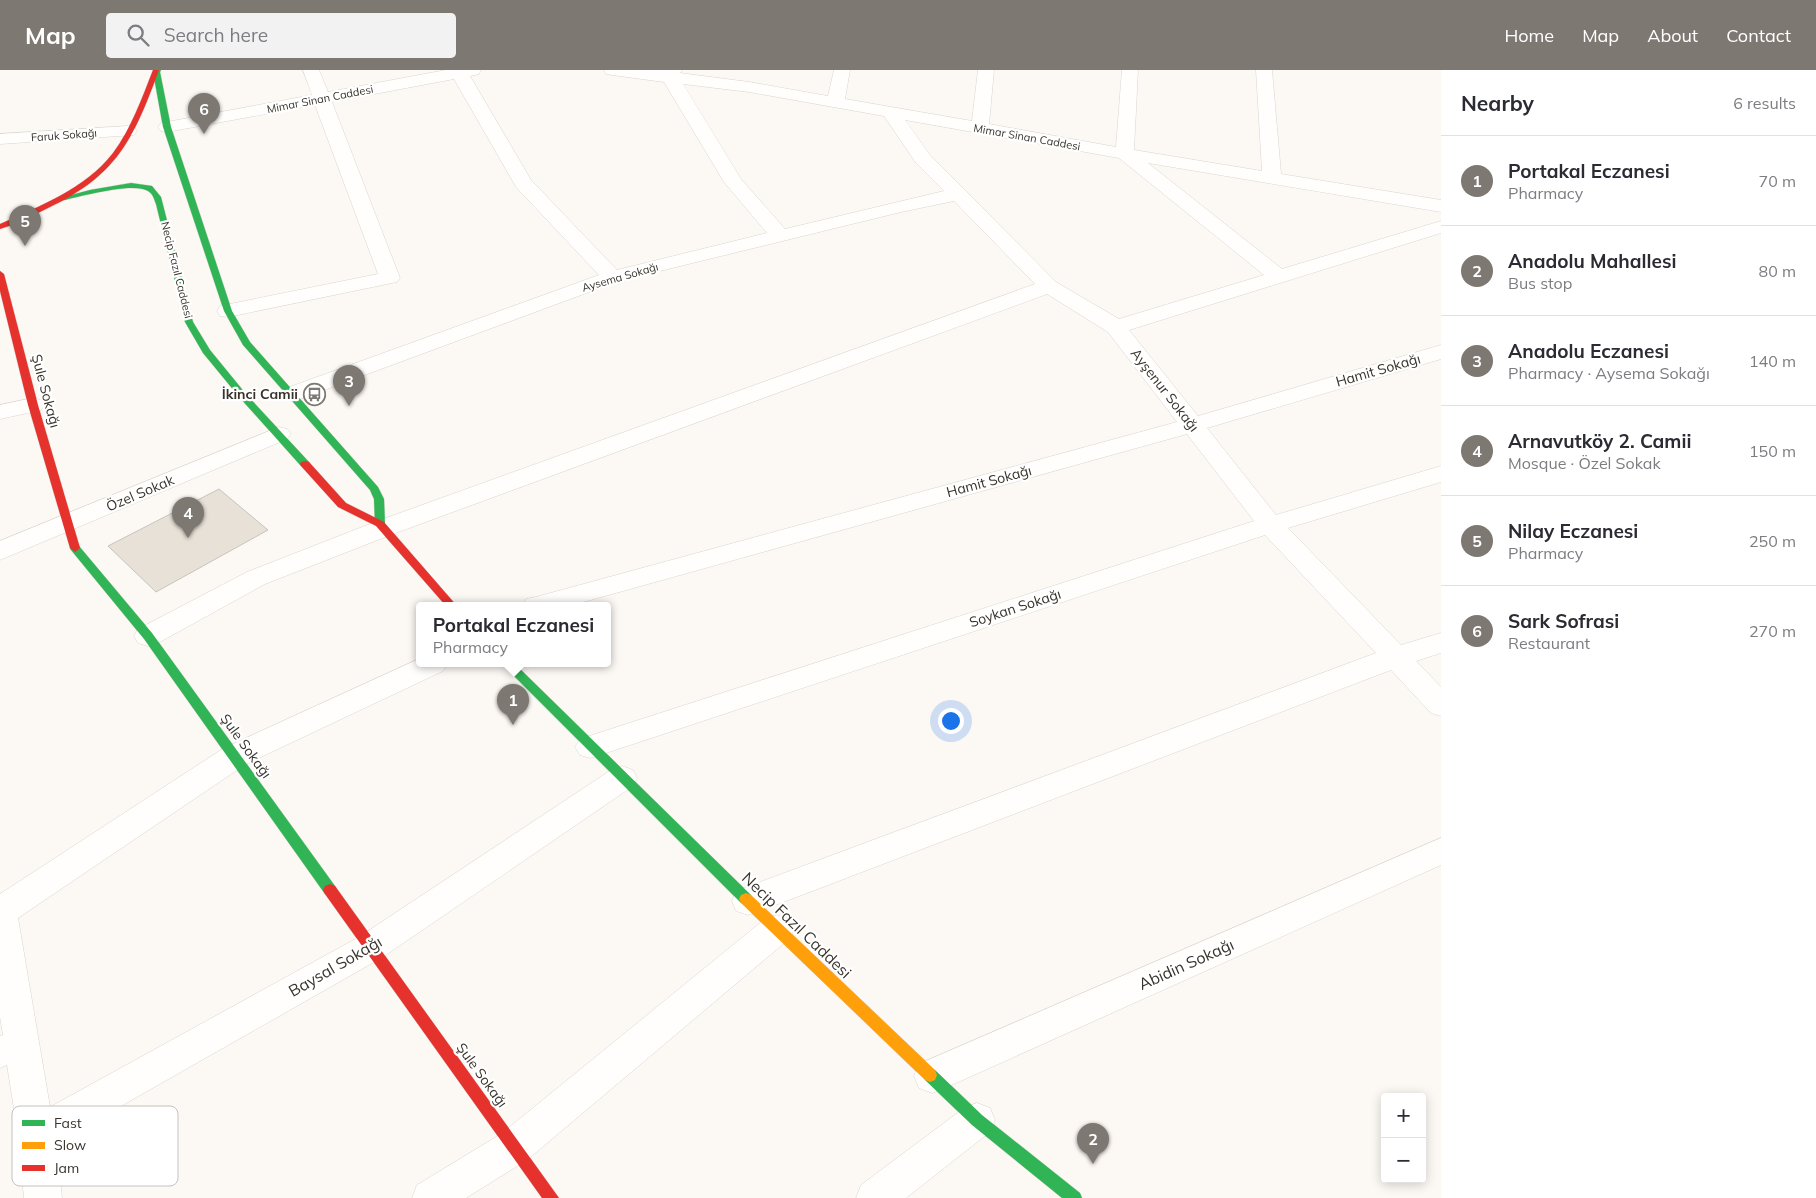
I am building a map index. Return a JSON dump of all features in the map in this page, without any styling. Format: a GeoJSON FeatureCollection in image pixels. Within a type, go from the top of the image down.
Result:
{"type":"FeatureCollection","features":[{"type":"Feature","properties":{"kind":"main road"},"geometry":{"type":"LineString","coordinates":[[156,71],[167,127],[228,311],[246,343],[374,489],[379,499],[382,526]]}},
{"type":"Feature","properties":{"kind":"main road"},"geometry":{"type":"LineString","coordinates":[[0,227],[56,200],[92,179],[110,162],[128,131],[156,71]]}},
{"type":"Feature","properties":{"kind":"main road","name":"Necip Fazıl Caddesi"},"geometry":{"type":"LineString","coordinates":[[56,200],[130,185],[142,184],[151,187],[156,193],[160,204],[189,322],[206,351],[243,396],[342,505],[382,526],[448,602]]}},
{"type":"Feature","properties":{"kind":"main road","name":"Şule Sokağı"},"geometry":{"type":"LineString","coordinates":[[0,274],[33,405],[76,551],[148,636],[551,1198]]}},
{"type":"Feature","properties":{"kind":"main road","name":"Necip Fazıl Caddesi"},"geometry":{"type":"LineString","coordinates":[[511,667],[748,901],[977,1120],[1074,1198]]}},
{"type":"Feature","properties":{"kind":"street"},"geometry":{"type":"LineString","coordinates":[[228,311],[390,278],[311,70]]}},
{"type":"Feature","properties":{"kind":"street","name":"Mimar Sinan Caddesi"},"geometry":{"type":"LineString","coordinates":[[612,70],[672,74],[748,86],[1125,154],[1441,206]]}},
{"type":"Feature","properties":{"kind":"street"},"geometry":{"type":"LineString","coordinates":[[836,102],[842,70]]}},
{"type":"Feature","properties":{"kind":"street"},"geometry":{"type":"LineString","coordinates":[[980,128],[986,70]]}},
{"type":"Feature","properties":{"kind":"street"},"geometry":{"type":"LineString","coordinates":[[1130,70],[1125,154],[1279,277]]}},
{"type":"Feature","properties":{"kind":"street"},"geometry":{"type":"LineString","coordinates":[[1264,70],[1272,178]]}},
{"type":"Feature","properties":{"kind":"street"},"geometry":{"type":"LineString","coordinates":[[463,71],[523,183],[612,277]]}},
{"type":"Feature","properties":{"kind":"street","name":"Mimar Sinan Caddesi"},"geometry":{"type":"LineString","coordinates":[[167,127],[463,71]]}},
{"type":"Feature","properties":{"kind":"street"},"geometry":{"type":"LineString","coordinates":[[672,74],[733,182],[780,235]]}},
{"type":"Feature","properties":{"kind":"street"},"geometry":{"type":"LineString","coordinates":[[890,112],[923,159],[1049,286],[1116,327],[1441,228]]}},
{"type":"Feature","properties":{"kind":"street","name":"Faruk Sokağı"},"geometry":{"type":"LineString","coordinates":[[0,139],[128,131]]}},
{"type":"Feature","properties":{"kind":"street","name":"Aysema Sokağı"},"geometry":{"type":"LineString","coordinates":[[292,394],[612,277],[780,235],[958,194]]}},
{"type":"Feature","properties":{"kind":"street"},"geometry":{"type":"LineString","coordinates":[[148,636],[256,578],[382,526],[1049,286]]}},
{"type":"Feature","properties":{"kind":"street","name":"Ayşenur Sokağı"},"geometry":{"type":"LineString","coordinates":[[1116,327],[1270,525],[1441,705]]}},
{"type":"Feature","properties":{"kind":"street","name":"Hamit Sokağı"},"geometry":{"type":"LineString","coordinates":[[550,602],[1192,424],[1441,352]]}},
{"type":"Feature","properties":{"kind":"street"},"geometry":{"type":"LineString","coordinates":[[0,412],[33,405]]}},
{"type":"Feature","properties":{"kind":"street","name":"Özel Sokak"},"geometry":{"type":"LineString","coordinates":[[0,551],[279,434]]}},
{"type":"Feature","properties":{"kind":"street","name":"Soykan Sokağı"},"geometry":{"type":"LineString","coordinates":[[590,747],[1270,525],[1441,474]]}},
{"type":"Feature","properties":{"kind":"street"},"geometry":{"type":"LineString","coordinates":[[748,901],[1395,657],[1441,642]]}},
{"type":"Feature","properties":{"kind":"street"},"geometry":{"type":"LineString","coordinates":[[28,1106],[11,1048],[1,910],[235,756],[427,667]]}},
{"type":"Feature","properties":{"kind":"street","name":"Baysal Sokağı"},"geometry":{"type":"LineString","coordinates":[[86,1106],[371,947],[622,778]]}},
{"type":"Feature","properties":{"kind":"street","name":"Abidin Sokağı"},"geometry":{"type":"LineString","coordinates":[[932,1076],[1441,851]]}},
{"type":"Feature","properties":{"kind":"street"},"geometry":{"type":"LineString","coordinates":[[431,1198],[514,1147],[777,929]]}},
{"type":"Feature","properties":{"kind":"street"},"geometry":{"type":"LineString","coordinates":[[875,1198],[977,1120]]}},
{"type":"Feature","properties":{"kind":"building"},"geometry":{"type":"Polygon","coordinates":[[[219,489],[268,530],[156,592],[108,546],[219,489]]]}},
{"type":"Feature","properties":{"kind":"traffic: fast"},"geometry":{"type":"LineString","coordinates":[[158,70],[156,72],[167,127],[228,311],[246,343],[374,489],[379,499],[380,524]]}},
{"type":"Feature","properties":{"kind":"traffic: fast"},"geometry":{"type":"LineString","coordinates":[[56,200],[118,187],[142,186],[153,191],[160,204],[189,322],[206,351],[243,396],[305,464]]}},
{"type":"Feature","properties":{"kind":"traffic: fast"},"geometry":{"type":"LineString","coordinates":[[75,548],[148,636],[330,890]]}},
{"type":"Feature","properties":{"kind":"traffic: fast"},"geometry":{"type":"LineString","coordinates":[[511,667],[746,899]]}},
{"type":"Feature","properties":{"kind":"traffic: fast"},"geometry":{"type":"LineString","coordinates":[[930,1075],[977,1120],[1074,1198]]}},
{"type":"Feature","properties":{"kind":"traffic: slow"},"geometry":{"type":"LineString","coordinates":[[746,899],[930,1075]]}},
{"type":"Feature","properties":{"kind":"traffic: jam"},"geometry":{"type":"LineString","coordinates":[[0,227],[44,207],[86,184],[109,163],[130,131],[156,70]]}},
{"type":"Feature","properties":{"kind":"traffic: jam"},"geometry":{"type":"LineString","coordinates":[[0,274],[33,405],[75,548]]}},
{"type":"Feature","properties":{"kind":"traffic: jam"},"geometry":{"type":"LineString","coordinates":[[305,464],[342,505],[380,524],[448,602]]}},
{"type":"Feature","properties":{"kind":"traffic: jam"},"geometry":{"type":"LineString","coordinates":[[330,890],[551,1198]]}},
{"type":"Feature","properties":{"kind":"place","name":"Sark Sofrasi"},"geometry":{"type":"Point","coordinates":[204,134]}},
{"type":"Feature","properties":{"kind":"place","name":"Nilay Eczanesi"},"geometry":{"type":"Point","coordinates":[25,246]}},
{"type":"Feature","properties":{"kind":"place","name":"İkinci Camii"},"geometry":{"type":"Point","coordinates":[314,394]}},
{"type":"Feature","properties":{"kind":"place","name":"Anadolu Eczanesi"},"geometry":{"type":"Point","coordinates":[349,406]}},
{"type":"Feature","properties":{"kind":"place","name":"Arnavutköy 2. Camii"},"geometry":{"type":"Point","coordinates":[188,538]}},
{"type":"Feature","properties":{"kind":"place","name":"Portakal Eczanesi"},"geometry":{"type":"Point","coordinates":[513,725]}},
{"type":"Feature","properties":{"kind":"place","name":"Anadolu Mahallesi"},"geometry":{"type":"Point","coordinates":[1093,1164]}}]}
